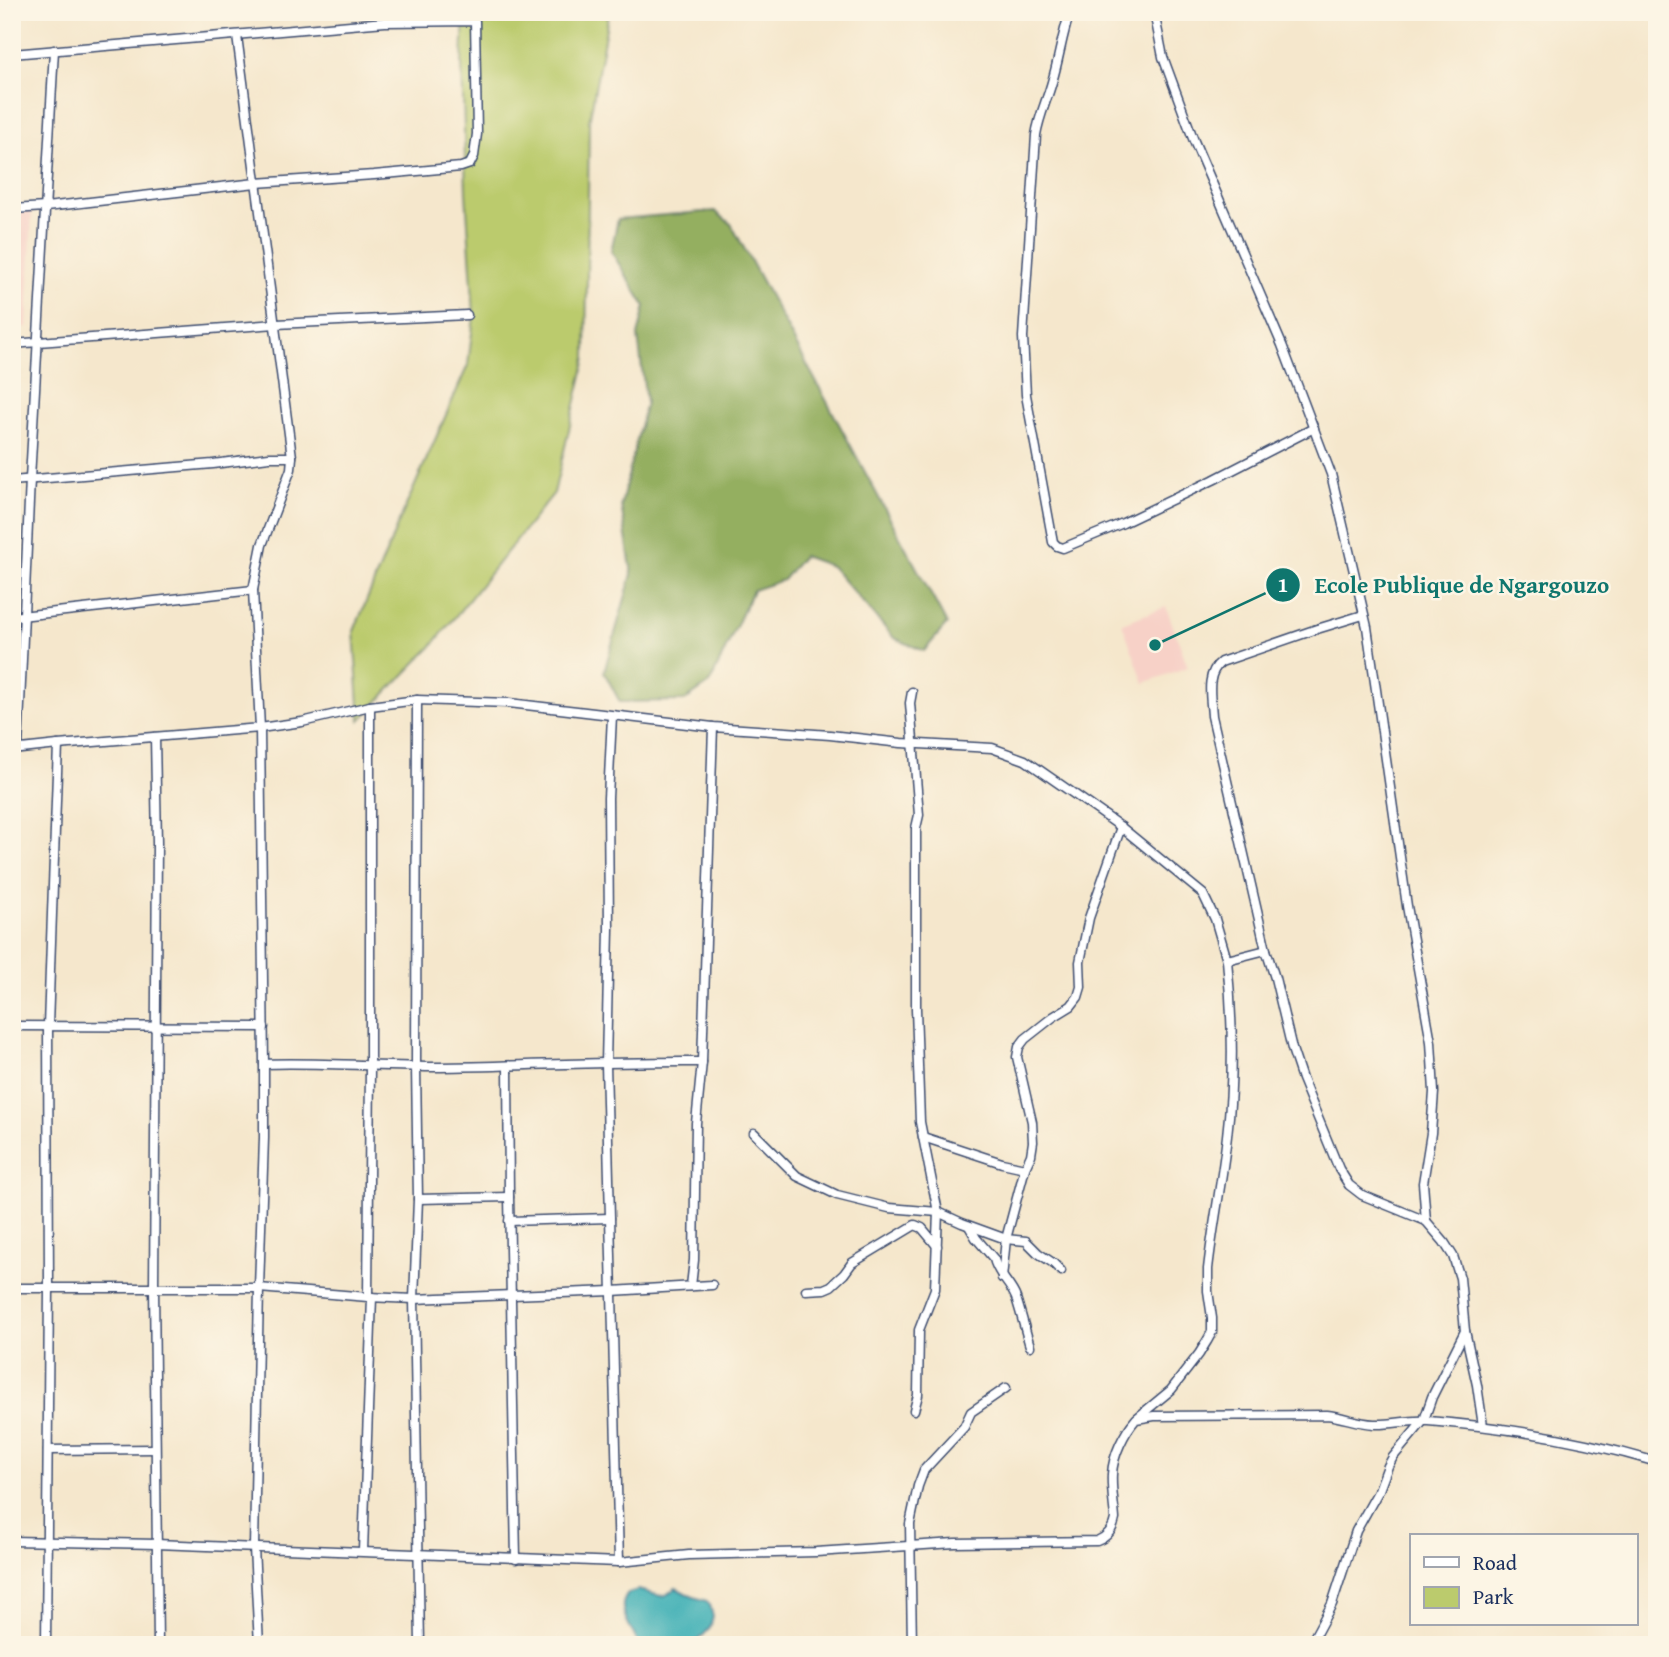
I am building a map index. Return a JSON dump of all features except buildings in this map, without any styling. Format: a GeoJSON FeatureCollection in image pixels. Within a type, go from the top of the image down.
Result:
{"type":"FeatureCollection","features":[{"type":"Feature","properties":{"kind":"street"},"geometry":{"type":"LineString","coordinates":[[1070,12],[1036,135],[1023,337],[1026,395],[1053,542],[1063,548],[1123,523],[1314,428]]}},
{"type":"Feature","properties":{"kind":"street"},"geometry":{"type":"LineString","coordinates":[[1154,12],[1163,57],[1194,141],[1282,345],[1331,474],[1367,626],[1407,906],[1431,1042],[1434,1092],[1423,1183],[1426,1221]]}},
{"type":"Feature","properties":{"kind":"street"},"geometry":{"type":"LineString","coordinates":[[12,54],[385,22],[475,20],[477,134],[474,156],[470,164],[461,167],[256,183],[12,209]]}},
{"type":"Feature","properties":{"kind":"street"},"geometry":{"type":"LineString","coordinates":[[237,36],[292,457],[291,469],[262,545],[253,590],[260,729],[264,1027],[264,1138],[254,1548],[259,1645]]}},
{"type":"Feature","properties":{"kind":"street"},"geometry":{"type":"LineString","coordinates":[[12,1541],[363,1551],[619,1562],[689,1555],[816,1552],[955,1543],[1097,1541],[1104,1538],[1114,1526],[1112,1473],[1128,1428],[1171,1390],[1212,1332],[1208,1269],[1227,1136],[1232,1067],[1227,960],[1215,919],[1203,894],[1121,827],[1025,760],[992,748],[713,727],[509,703],[417,700],[370,706],[260,729],[15,750],[54,50]]}},
{"type":"Feature","properties":{"kind":"street"},"geometry":{"type":"LineString","coordinates":[[12,344],[276,324],[467,315]]}},
{"type":"Feature","properties":{"kind":"street"},"geometry":{"type":"LineString","coordinates":[[12,481],[292,457]]}},
{"type":"Feature","properties":{"kind":"street"},"geometry":{"type":"LineString","coordinates":[[12,617],[253,590]]}},
{"type":"Feature","properties":{"kind":"street"},"geometry":{"type":"LineString","coordinates":[[1363,615],[1221,662],[1214,667],[1211,676],[1212,716],[1266,950],[1302,1079],[1339,1169],[1349,1185],[1362,1195],[1426,1221],[1453,1256],[1460,1278],[1465,1331],[1483,1426]]}},
{"type":"Feature","properties":{"kind":"street"},"geometry":{"type":"LineString","coordinates":[[912,692],[910,703],[919,815],[916,828],[916,1009],[920,1122],[938,1212],[935,1289],[919,1330],[918,1395],[914,1410]]}},
{"type":"Feature","properties":{"kind":"street"},"geometry":{"type":"LineString","coordinates":[[417,700],[418,1199],[414,1299],[420,1645]]}},
{"type":"Feature","properties":{"kind":"street"},"geometry":{"type":"LineString","coordinates":[[363,1551],[370,1297],[370,706]]}},
{"type":"Feature","properties":{"kind":"street"},"geometry":{"type":"LineString","coordinates":[[612,716],[608,798],[607,1064],[619,1562]]}},
{"type":"Feature","properties":{"kind":"street"},"geometry":{"type":"LineString","coordinates":[[691,1286],[694,1260],[696,1123],[702,1062],[713,727]]}},
{"type":"Feature","properties":{"kind":"street"},"geometry":{"type":"LineString","coordinates":[[155,737],[157,843],[154,1287],[158,1645]]}},
{"type":"Feature","properties":{"kind":"street"},"geometry":{"type":"LineString","coordinates":[[46,1645],[48,1026],[58,745]]}},
{"type":"Feature","properties":{"kind":"street"},"geometry":{"type":"LineString","coordinates":[[1002,1278],[1006,1239],[1033,1142],[1032,1122],[1017,1057],[1019,1047],[1025,1039],[1071,1006],[1078,997],[1080,962],[1089,918],[1121,827]]}},
{"type":"Feature","properties":{"kind":"street"},"geometry":{"type":"LineString","coordinates":[[1227,960],[1266,950]]}},
{"type":"Feature","properties":{"kind":"street"},"geometry":{"type":"LineString","coordinates":[[12,1026],[264,1027]]}},
{"type":"Feature","properties":{"kind":"street"},"geometry":{"type":"LineString","coordinates":[[264,1064],[508,1067],[702,1062]]}},
{"type":"Feature","properties":{"kind":"street"},"geometry":{"type":"LineString","coordinates":[[508,1067],[516,1559]]}},
{"type":"Feature","properties":{"kind":"street"},"geometry":{"type":"LineString","coordinates":[[754,1133],[797,1176],[837,1195],[889,1208],[938,1212],[1006,1239],[1026,1241],[1061,1271]]}},
{"type":"Feature","properties":{"kind":"street"},"geometry":{"type":"LineString","coordinates":[[923,1137],[1002,1163],[1026,1168]]}},
{"type":"Feature","properties":{"kind":"street"},"geometry":{"type":"LineString","coordinates":[[418,1199],[509,1197]]}},
{"type":"Feature","properties":{"kind":"street"},"geometry":{"type":"LineString","coordinates":[[509,1221],[610,1218]]}},
{"type":"Feature","properties":{"kind":"street"},"geometry":{"type":"LineString","coordinates":[[806,1290],[831,1286],[845,1274],[852,1263],[915,1225],[922,1228],[937,1246]]}},
{"type":"Feature","properties":{"kind":"street"},"geometry":{"type":"LineString","coordinates":[[968,1226],[994,1259],[1002,1278],[1015,1295],[1030,1346]]}},
{"type":"Feature","properties":{"kind":"street"},"geometry":{"type":"LineString","coordinates":[[12,1288],[259,1288],[414,1299],[712,1285]]}},
{"type":"Feature","properties":{"kind":"street"},"geometry":{"type":"LineString","coordinates":[[1310,1645],[1332,1604],[1356,1531],[1379,1490],[1388,1466],[1424,1420],[1432,1397],[1465,1331]]}},
{"type":"Feature","properties":{"kind":"street"},"geometry":{"type":"LineString","coordinates":[[912,1645],[910,1524],[924,1470],[964,1427],[971,1412],[1006,1388]]}},
{"type":"Feature","properties":{"kind":"street"},"geometry":{"type":"LineString","coordinates":[[1136,1419],[1154,1416],[1327,1415],[1378,1425],[1424,1420],[1483,1426],[1579,1442],[1657,1462]]}},
{"type":"Feature","properties":{"kind":"street"},"geometry":{"type":"LineString","coordinates":[[48,1450],[155,1449]]}},
{"type":"Feature","properties":{"kind":"shaded area"},"geometry":{"type":"Polygon","coordinates":[[[32,210],[27,327],[12,329],[12,211],[32,210]]]}},
{"type":"Feature","properties":{"kind":"shaded area"},"geometry":{"type":"Polygon","coordinates":[[[1166,607],[1188,667],[1144,683],[1122,623],[1166,607]]]}},
{"type":"Feature","properties":{"kind":"green space"},"geometry":{"type":"Polygon","coordinates":[[[464,12],[611,12],[589,122],[586,358],[554,493],[431,647],[360,720],[354,631],[468,365],[474,316],[466,193],[462,64],[464,12]]]}},
{"type":"Feature","properties":{"kind":"green space"},"geometry":{"type":"Polygon","coordinates":[[[715,211],[731,224],[947,624],[924,651],[894,638],[831,566],[803,556],[783,580],[753,590],[710,683],[684,701],[620,702],[604,672],[632,574],[621,505],[646,402],[638,336],[645,306],[611,251],[618,219],[715,211]]]}},
{"type":"Feature","properties":{"kind":"water"},"geometry":{"type":"Polygon","coordinates":[[[676,1588],[707,1601],[713,1617],[710,1628],[694,1645],[639,1645],[623,1608],[628,1593],[638,1590],[661,1596],[676,1588]]]}},
{"type":"Feature","properties":{"kind":"place","name":"Ecole Publique de Ngargouzo"},"geometry":{"type":"Point","coordinates":[1155,645]}}]}
